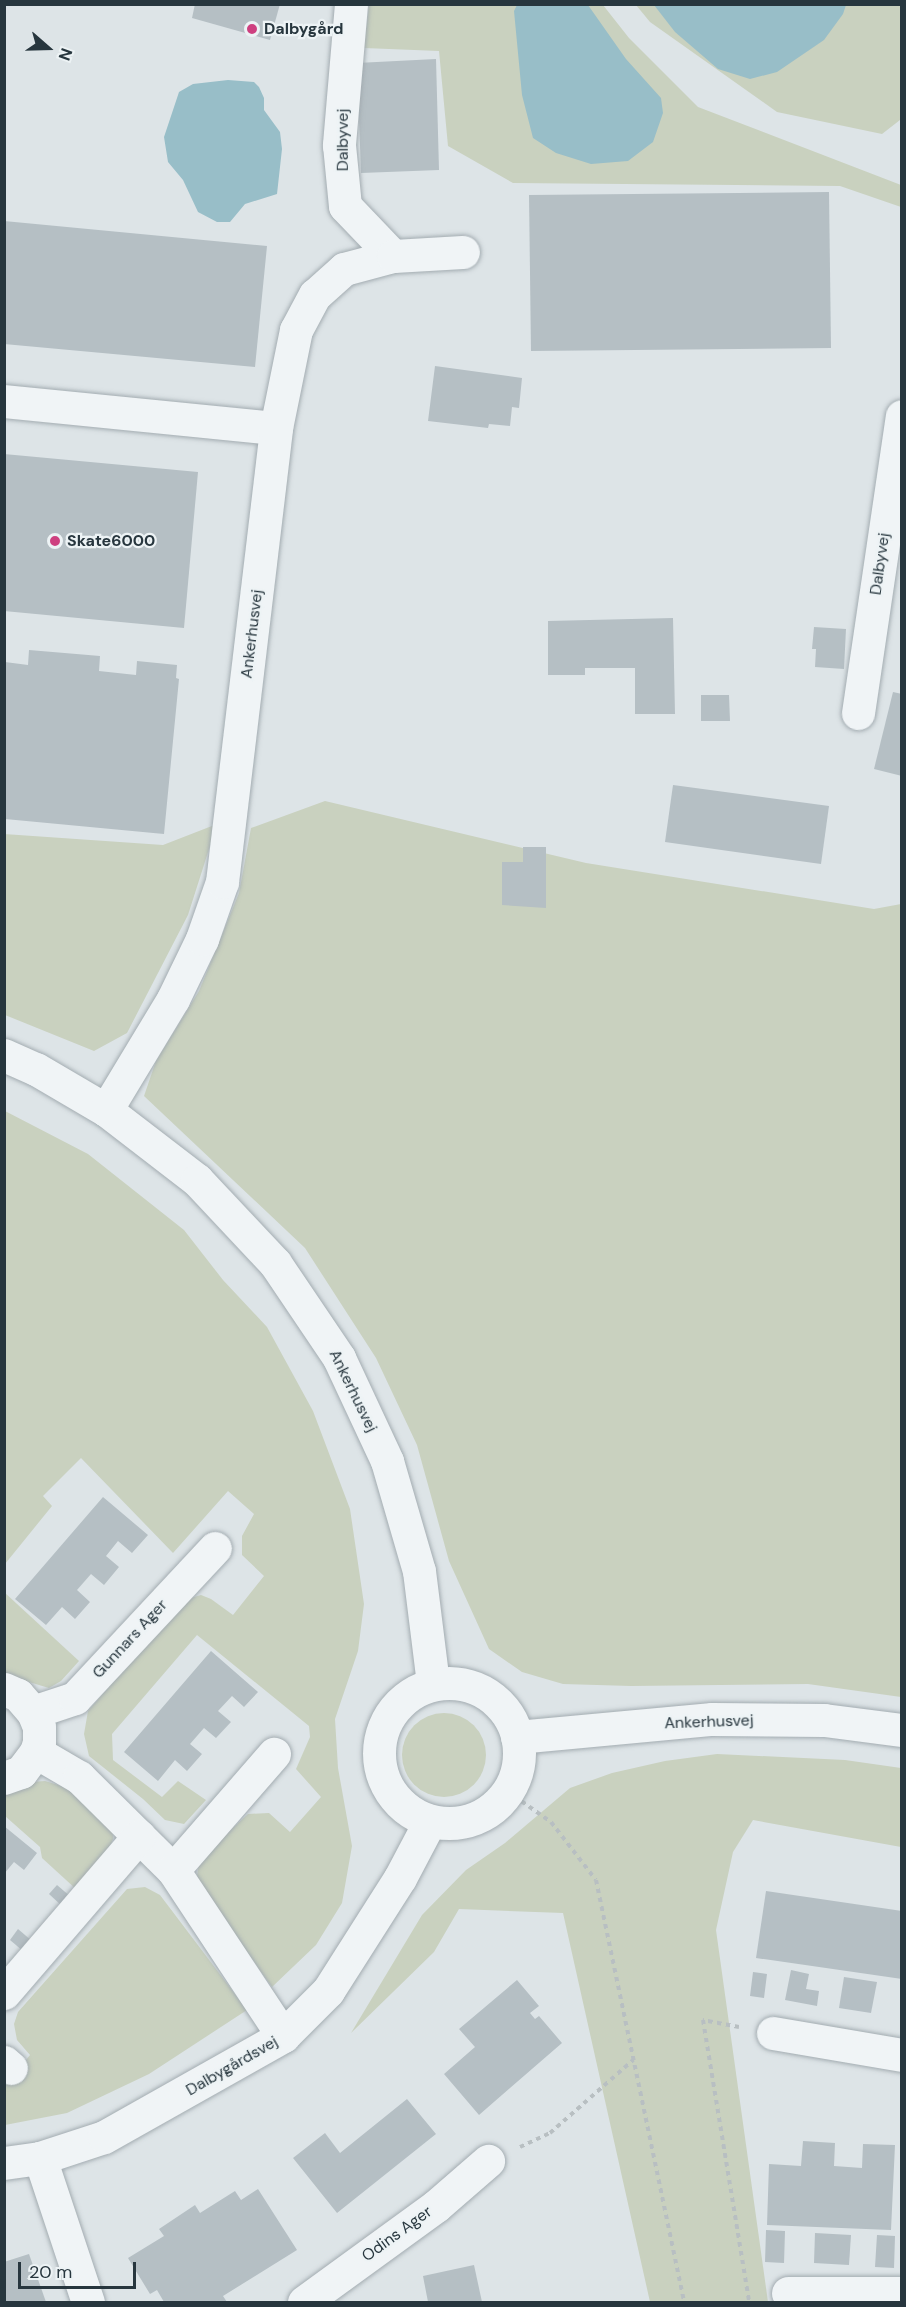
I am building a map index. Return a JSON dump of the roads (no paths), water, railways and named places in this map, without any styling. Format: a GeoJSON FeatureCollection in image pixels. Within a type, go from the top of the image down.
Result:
{"type":"FeatureCollection","features":[{"type":"Feature","properties":{"kind":"street","name":"Dalbyvej"},"geometry":{"type":"LineString","coordinates":[[351,4],[339,144],[345,206],[393,256]]}},
{"type":"Feature","properties":{"kind":"street","name":"Ankerhusvej"},"geometry":{"type":"LineString","coordinates":[[106,1110],[173,999],[202,939],[222,882],[276,428],[296,330],[315,295],[344,269],[393,256],[463,252]]}},
{"type":"Feature","properties":{"kind":"street"},"geometry":{"type":"LineString","coordinates":[[4,401],[276,428]]}},
{"type":"Feature","properties":{"kind":"street","name":"Dalbyvej"},"geometry":{"type":"LineString","coordinates":[[858,713],[902,416]]}},
{"type":"Feature","properties":{"kind":"street","name":"Ankerhusvej"},"geometry":{"type":"LineString","coordinates":[[4,1055],[36,1069],[106,1110],[197,1180],[275,1263],[339,1358],[387,1461],[419,1571],[433,1684]]}},
{"type":"Feature","properties":{"kind":"street","name":"Gunnars Ager"},"geometry":{"type":"LineString","coordinates":[[33,1712],[75,1698],[215,1548]]}},
{"type":"Feature","properties":{"kind":"street"},"geometry":{"type":"LineString","coordinates":[[455,1683],[476,1688],[495,1700],[509,1717],[517,1737],[519,1758],[515,1778],[507,1791],[489,1810],[471,1820],[450,1824],[430,1821],[409,1812],[392,1795],[381,1775],[378,1751],[382,1728],[394,1708],[411,1693],[433,1684],[455,1683]]}},
{"type":"Feature","properties":{"kind":"street"},"geometry":{"type":"LineString","coordinates":[[4,1689],[18,1695],[33,1712],[39,1727],[36,1752],[21,1773],[4,1778]]}},
{"type":"Feature","properties":{"kind":"street","name":"Ankerhusvej"},"geometry":{"type":"LineString","coordinates":[[517,1737],[712,1719],[824,1720],[902,1730]]}},
{"type":"Feature","properties":{"kind":"street"},"geometry":{"type":"LineString","coordinates":[[36,1752],[79,1777],[173,1870],[283,2036]]}},
{"type":"Feature","properties":{"kind":"street"},"geometry":{"type":"LineString","coordinates":[[173,1870],[273,1754]]}},
{"type":"Feature","properties":{"kind":"street","name":"Dalbygårdsvej"},"geometry":{"type":"LineString","coordinates":[[4,2163],[40,2158],[104,2137],[283,2036],[328,1991],[400,1878],[430,1821]]}},
{"type":"Feature","properties":{"kind":"street"},"geometry":{"type":"LineString","coordinates":[[4,1994],[139,1836]]}},
{"type":"Feature","properties":{"kind":"street"},"geometry":{"type":"LineString","coordinates":[[773,2033],[902,2055]]}},
{"type":"Feature","properties":{"kind":"street"},"geometry":{"type":"LineString","coordinates":[[40,2158],[88,2302]]}},
{"type":"Feature","properties":{"kind":"street","name":"Odins Ager"},"geometry":{"type":"LineString","coordinates":[[304,2302],[436,2206],[488,2162]]}},
{"type":"Feature","properties":{"kind":"street"},"geometry":{"type":"LineString","coordinates":[[788,2294],[902,2293]]}},
{"type":"Feature","properties":{"kind":"water"},"geometry":{"type":"Polygon","coordinates":[[[517,5],[588,5],[626,59],[661,98],[663,113],[653,142],[628,161],[591,164],[556,153],[533,138],[522,95],[514,11],[517,5]]]}},
{"type":"Feature","properties":{"kind":"water"},"geometry":{"type":"Polygon","coordinates":[[[654,5],[846,5],[843,14],[824,40],[777,72],[750,79],[718,69],[675,32],[654,5]]]}},
{"type":"Feature","properties":{"kind":"water"},"geometry":{"type":"Polygon","coordinates":[[[228,80],[254,82],[259,87],[264,98],[264,110],[280,132],[282,149],[277,194],[245,204],[230,222],[217,222],[198,212],[183,180],[168,162],[164,137],[179,92],[193,84],[228,80]]]}},
{"type":"Feature","properties":{"kind":"place","name":"Dalbygård"},"geometry":{"type":"Point","coordinates":[252,29]}},
{"type":"Feature","properties":{"kind":"place","name":"Skate6000"},"geometry":{"type":"Point","coordinates":[55,541]}}]}
